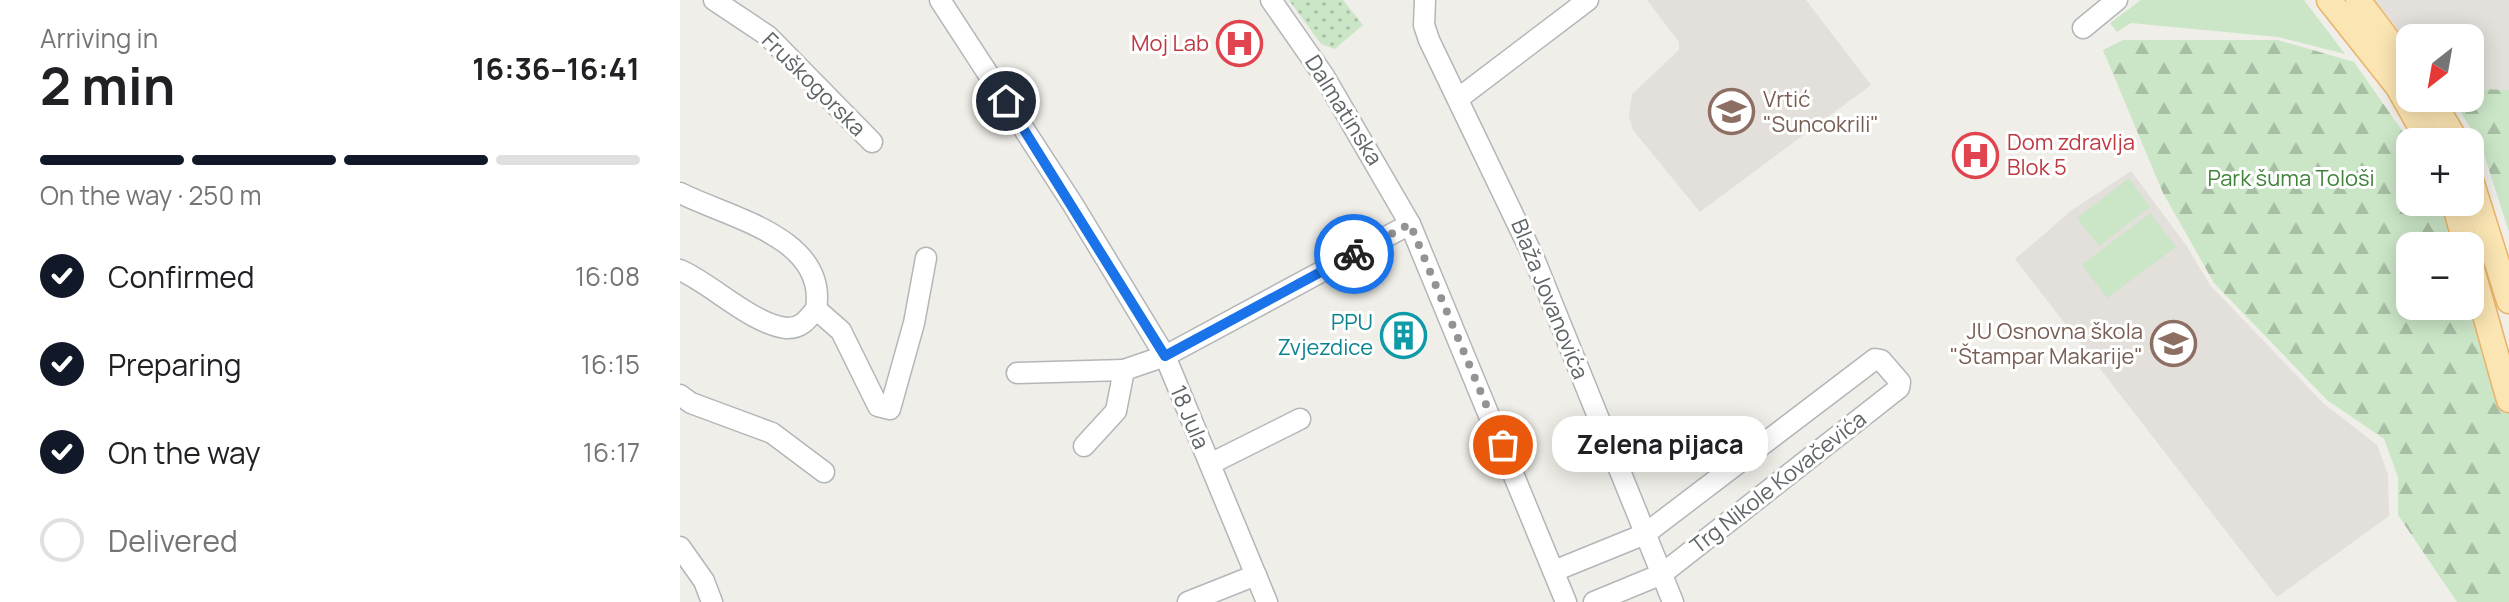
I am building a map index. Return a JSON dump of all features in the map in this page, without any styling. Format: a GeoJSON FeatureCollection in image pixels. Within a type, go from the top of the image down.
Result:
{"type":"FeatureCollection","features":[{"type":"Feature","properties":{"kind":"main road"},"geometry":{"type":"LineString","coordinates":[[2329,0],[2398,87],[2421,128]]}},
{"type":"Feature","properties":{"kind":"main road"},"geometry":{"type":"LineString","coordinates":[[2358,0],[2396,50]]}},
{"type":"Feature","properties":{"kind":"main road"},"geometry":{"type":"LineString","coordinates":[[2482,216],[2509,301]]}},
{"type":"Feature","properties":{"kind":"main road"},"geometry":{"type":"LineString","coordinates":[[2484,312],[2509,400]]}},
{"type":"Feature","properties":{"kind":"street","name":"Fruškogorska"},"geometry":{"type":"LineString","coordinates":[[714,0],[768,36],[872,142]]}},
{"type":"Feature","properties":{"kind":"street","name":"18 Jula"},"geometry":{"type":"LineString","coordinates":[[940,0],[1072,203],[1165,356],[1267,602]]}},
{"type":"Feature","properties":{"kind":"street","name":"Dalmatinska"},"geometry":{"type":"LineString","coordinates":[[1271,0],[1324,76],[1410,224],[1566,602]]}},
{"type":"Feature","properties":{"kind":"street","name":"Blaža Jovanovića"},"geometry":{"type":"LineString","coordinates":[[1425,0],[1424,25],[1429,40],[1533,256],[1673,602]]}},
{"type":"Feature","properties":{"kind":"street"},"geometry":{"type":"LineString","coordinates":[[1459,98],[1588,0]]}},
{"type":"Feature","properties":{"kind":"street"},"geometry":{"type":"LineString","coordinates":[[2083,28],[2117,0]]}},
{"type":"Feature","properties":{"kind":"street"},"geometry":{"type":"LineString","coordinates":[[680,193],[779,238],[808,269],[816,286],[816,309],[804,323],[786,328],[753,314],[680,270]]}},
{"type":"Feature","properties":{"kind":"street"},"geometry":{"type":"LineString","coordinates":[[1017,373],[1124,370],[1165,356],[1410,224]]}},
{"type":"Feature","properties":{"kind":"street"},"geometry":{"type":"LineString","coordinates":[[816,309],[841,331],[878,406],[890,409],[921,295],[926,258]]}},
{"type":"Feature","properties":{"kind":"street","name":"Trg Nikole Kovačevića"},"geometry":{"type":"LineString","coordinates":[[1645,534],[1875,359],[1881,360],[1900,382],[1899,388],[1662,574]]}},
{"type":"Feature","properties":{"kind":"street"},"geometry":{"type":"LineString","coordinates":[[1084,446],[1116,411],[1124,370]]}},
{"type":"Feature","properties":{"kind":"street"},"geometry":{"type":"LineString","coordinates":[[680,395],[691,403],[772,433],[824,472]]}},
{"type":"Feature","properties":{"kind":"street"},"geometry":{"type":"LineString","coordinates":[[1210,464],[1300,419]]}},
{"type":"Feature","properties":{"kind":"street"},"geometry":{"type":"LineString","coordinates":[[1554,571],[1645,534]]}},
{"type":"Feature","properties":{"kind":"street"},"geometry":{"type":"LineString","coordinates":[[683,558],[704,581],[712,602]]}},
{"type":"Feature","properties":{"kind":"street"},"geometry":{"type":"LineString","coordinates":[[1594,602],[1662,574]]}},
{"type":"Feature","properties":{"kind":"street"},"geometry":{"type":"LineString","coordinates":[[1188,602],[1256,575]]}},
{"type":"Feature","properties":{"kind":"shaded area","name":"Vrtić \"Suncokrili\""},"geometry":{"type":"Polygon","coordinates":[[[1647,0],[1806,0],[1871,85],[1700,212],[1633,130],[1629,117],[1632,94],[1679,50],[1679,42],[1647,0]]]}},
{"type":"Feature","properties":{"kind":"shaded area"},"geometry":{"type":"Polygon","coordinates":[[[2375,0],[2509,0],[2509,90],[2484,89],[2484,24],[2396,24],[2396,27],[2375,0]]]}},
{"type":"Feature","properties":{"kind":"shaded area","name":"JU Osnovna škola \"Štampar Makarije\""},"geometry":{"type":"Polygon","coordinates":[[[2131,171],[2186,245],[2210,285],[2323,403],[2377,445],[2388,474],[2389,516],[2277,597],[2015,259],[2072,210],[2131,171]]]}},
{"type":"Feature","properties":{"kind":"green space"},"geometry":{"type":"Polygon","coordinates":[[[1289,0],[1343,0],[1363,25],[1335,49],[1321,44],[1289,0]]]}},
{"type":"Feature","properties":{"kind":"green space"},"geometry":{"type":"Polygon","coordinates":[[[2141,0],[2304,0],[2345,54],[2278,37],[2131,23],[2117,32],[2110,23],[2141,0]]]}},
{"type":"Feature","properties":{"kind":"green space","name":"Park šuma Tološi"},"geometry":{"type":"Polygon","coordinates":[[[2123,40],[2278,40],[2354,62],[2400,128],[2396,128],[2396,216],[2447,216],[2453,232],[2396,232],[2396,320],[2475,320],[2509,412],[2509,602],[2457,602],[2398,515],[2398,477],[2384,439],[2327,400],[2214,283],[2163,193],[2103,50],[2123,40]]]}},
{"type":"Feature","properties":{"kind":"green space"},"geometry":{"type":"Polygon","coordinates":[[[2484,89],[2509,90],[2509,232],[2484,154],[2484,128],[2470,128],[2461,112],[2484,112],[2484,89]]]}},
{"type":"Feature","properties":{"kind":"green space"},"geometry":{"type":"Polygon","coordinates":[[[2129,178],[2150,207],[2099,246],[2077,218],[2129,178]]]}},
{"type":"Feature","properties":{"kind":"green space"},"geometry":{"type":"Polygon","coordinates":[[[2150,213],[2176,247],[2107,298],[2082,265],[2150,213]]]}},
{"type":"Feature","properties":{"kind":"way so far"},"geometry":{"type":"LineString","coordinates":[[1354,254],[1410,224],[1503,445]]}},
{"type":"Feature","properties":{"kind":"place","name":"Moj Lab"},"geometry":{"type":"Point","coordinates":[1240,43]}},
{"type":"Feature","properties":{"kind":"place","name":"Vrtić \"Suncokrili\""},"geometry":{"type":"Point","coordinates":[1732,112]}},
{"type":"Feature","properties":{"kind":"place","name":"Dom zdravlja Blok 5"},"geometry":{"type":"Point","coordinates":[1976,155]}},
{"type":"Feature","properties":{"kind":"place","name":"PPU Zvjezdice"},"geometry":{"type":"Point","coordinates":[1404,335]}},
{"type":"Feature","properties":{"kind":"place","name":"JU Osnovna škola \"Štampar Makarije\""},"geometry":{"type":"Point","coordinates":[2174,344]}},
{"type":"Feature","properties":{"kind":"place","name":"Zelena pijaca"},"geometry":{"type":"Point","coordinates":[1503,445]}},
{"type":"Feature","properties":{"kind":"route"},"geometry":{"type":"LineString","coordinates":[[1006,101],[1165,356],[1354,254]]}}]}
